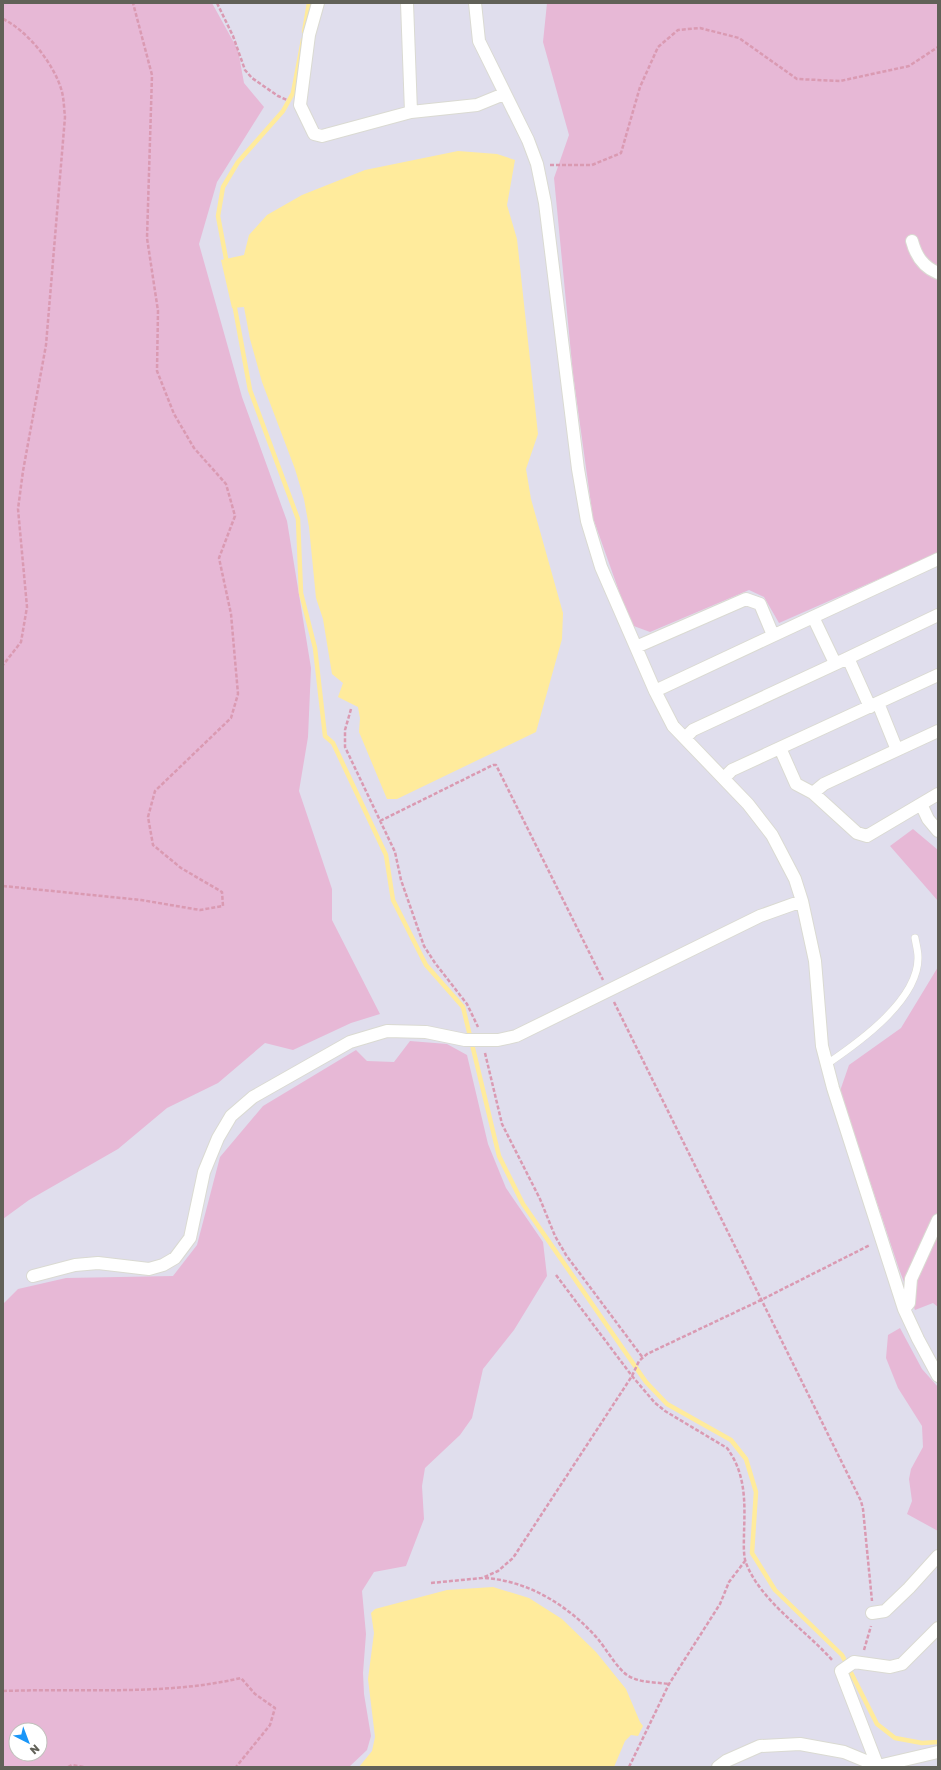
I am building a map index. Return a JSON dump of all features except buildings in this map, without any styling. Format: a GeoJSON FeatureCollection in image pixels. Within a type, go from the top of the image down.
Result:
{"type":"FeatureCollection","features":[{"type":"Feature","properties":{"kind":"street"},"geometry":{"type":"LineString","coordinates":[[318,3],[309,35],[300,105],[314,134],[322,136],[411,112],[477,105],[504,94]]}},
{"type":"Feature","properties":{"kind":"street"},"geometry":{"type":"LineString","coordinates":[[407,3],[411,112]]}},
{"type":"Feature","properties":{"kind":"street"},"geometry":{"type":"LineString","coordinates":[[475,3],[479,41],[528,140],[538,164],[545,203],[578,469],[588,521],[601,567],[655,691],[674,726],[748,804],[772,835],[795,879],[802,902],[815,962],[822,1046],[833,1088],[904,1309],[918,1340],[938,1376]]}},
{"type":"Feature","properties":{"kind":"street"},"geometry":{"type":"LineString","coordinates":[[912,241],[915,254],[931,270],[938,273]]}},
{"type":"Feature","properties":{"kind":"street"},"geometry":{"type":"LineString","coordinates":[[655,691],[938,559]]}},
{"type":"Feature","properties":{"kind":"street"},"geometry":{"type":"LineString","coordinates":[[636,647],[746,599],[760,604],[773,635]]}},
{"type":"Feature","properties":{"kind":"street"},"geometry":{"type":"LineString","coordinates":[[686,737],[693,730],[938,615]]}},
{"type":"Feature","properties":{"kind":"street"},"geometry":{"type":"LineString","coordinates":[[813,617],[836,663]]}},
{"type":"Feature","properties":{"kind":"street"},"geometry":{"type":"LineString","coordinates":[[848,658],[897,750]]}},
{"type":"Feature","properties":{"kind":"street"},"geometry":{"type":"LineString","coordinates":[[724,778],[732,770],[938,675]]}},
{"type":"Feature","properties":{"kind":"street"},"geometry":{"type":"LineString","coordinates":[[813,793],[824,784],[938,731]]}},
{"type":"Feature","properties":{"kind":"street"},"geometry":{"type":"LineString","coordinates":[[780,748],[796,784],[813,793],[857,833],[867,836],[938,794]]}},
{"type":"Feature","properties":{"kind":"street"},"geometry":{"type":"LineString","coordinates":[[921,804],[928,820],[938,832]]}},
{"type":"Feature","properties":{"kind":"street"},"geometry":{"type":"LineString","coordinates":[[33,1276],[75,1265],[98,1263],[149,1269],[163,1265],[175,1258],[190,1238],[204,1172],[218,1138],[231,1116],[253,1097],[350,1042],[387,1031],[426,1032],[465,1040],[498,1040],[516,1036],[760,916],[802,902]]}},
{"type":"Feature","properties":{"kind":"street"},"geometry":{"type":"LineString","coordinates":[[904,1309],[909,1303],[911,1279],[938,1220]]}},
{"type":"Feature","properties":{"kind":"street"},"geometry":{"type":"LineString","coordinates":[[872,1613],[885,1611],[909,1588],[938,1556]]}},
{"type":"Feature","properties":{"kind":"street"},"geometry":{"type":"LineString","coordinates":[[878,1766],[850,1665],[890,1668],[902,1664],[938,1628]]}},
{"type":"Feature","properties":{"kind":"street"},"geometry":{"type":"LineString","coordinates":[[718,1767],[726,1761],[760,1746],[800,1744],[844,1752],[878,1766],[938,1752]]}},
{"type":"Feature","properties":{"kind":"lane"},"geometry":{"type":"LineString","coordinates":[[827,1064],[858,1043],[886,1018],[905,994],[915,973],[918,957],[915,938]]}},
{"type":"Feature","properties":{"kind":"path"},"geometry":{"type":"LineString","coordinates":[[3,886],[141,900],[200,910],[223,906],[222,892],[181,868],[153,845],[148,817],[155,791],[231,718],[238,694],[231,614],[219,558],[235,516],[226,484],[194,448],[174,414],[157,371],[158,311],[147,238],[152,75],[133,3]]}},
{"type":"Feature","properties":{"kind":"path"},"geometry":{"type":"LineString","coordinates":[[217,3],[233,36],[245,70],[252,78],[283,99]]}},
{"type":"Feature","properties":{"kind":"path"},"geometry":{"type":"LineString","coordinates":[[3,19],[16,25],[50,63],[62,92],[65,117],[46,345],[23,470],[18,509],[27,608],[21,642],[3,665]]}},
{"type":"Feature","properties":{"kind":"path"},"geometry":{"type":"LineString","coordinates":[[538,164],[592,165],[621,153],[640,87],[658,47],[678,30],[700,28],[739,38],[797,79],[840,81],[909,66],[938,47]]}},
{"type":"Feature","properties":{"kind":"path"},"geometry":{"type":"LineString","coordinates":[[380,821],[493,765],[496,765],[861,1501],[864,1516],[872,1620],[850,1665],[832,1660],[764,1592],[752,1576],[745,1561],[745,1499],[741,1475],[734,1457],[727,1448],[664,1411],[633,1374],[556,1275]]}},
{"type":"Feature","properties":{"kind":"path"},"geometry":{"type":"LineString","coordinates":[[482,1578],[498,1571],[513,1558],[633,1374],[639,1361],[646,1354],[761,1300],[881,1239]]}},
{"type":"Feature","properties":{"kind":"path"},"geometry":{"type":"LineString","coordinates":[[629,1767],[669,1684],[720,1604],[729,1582],[745,1561]]}},
{"type":"Feature","properties":{"kind":"path"},"geometry":{"type":"LineString","coordinates":[[431,1583],[482,1578],[503,1579],[526,1587],[563,1607],[596,1638],[626,1674],[640,1681],[669,1684]]}},
{"type":"Feature","properties":{"kind":"path"},"geometry":{"type":"LineString","coordinates":[[3,1691],[169,1688],[211,1685],[241,1678],[255,1694],[275,1708],[270,1725],[236,1767]]}},
{"type":"Feature","properties":{"kind":"path"},"geometry":{"type":"LineString","coordinates":[[68,1767],[72,1765],[84,1767]]}},
{"type":"Feature","properties":{"kind":"shaded area"},"geometry":{"type":"Polygon","coordinates":[[[3,3],[212,3],[238,50],[244,83],[264,107],[217,182],[199,244],[242,397],[287,521],[311,668],[308,737],[299,791],[332,889],[332,920],[380,1014],[351,1023],[293,1050],[265,1043],[218,1083],[167,1108],[118,1149],[29,1200],[3,1219],[3,3]]]}},
{"type":"Feature","properties":{"kind":"shaded area"},"geometry":{"type":"Polygon","coordinates":[[[547,3],[938,3],[938,553],[779,623],[764,597],[749,590],[650,632],[631,625],[593,518],[573,374],[554,178],[569,135],[543,42],[547,3]]]}},
{"type":"Feature","properties":{"kind":"shaded area"},"geometry":{"type":"Polygon","coordinates":[[[458,151],[497,154],[515,160],[507,205],[517,239],[538,434],[526,469],[531,499],[563,613],[562,639],[536,732],[397,799],[387,799],[359,732],[360,718],[358,707],[338,697],[343,683],[332,674],[323,619],[316,598],[309,527],[304,499],[295,469],[262,382],[250,339],[244,307],[232,308],[221,260],[244,255],[249,235],[267,215],[302,195],[365,170],[458,151]]]}},
{"type":"Feature","properties":{"kind":"shaded area"},"geometry":{"type":"Polygon","coordinates":[[[913,829],[938,850],[938,901],[890,846],[913,829]]]}},
{"type":"Feature","properties":{"kind":"shaded area"},"geometry":{"type":"Polygon","coordinates":[[[938,967],[938,1307],[933,1303],[915,1310],[899,1269],[840,1091],[849,1065],[901,1028],[938,967]]]}},
{"type":"Feature","properties":{"kind":"shaded area"},"geometry":{"type":"Polygon","coordinates":[[[410,1041],[447,1044],[467,1055],[488,1144],[506,1188],[543,1242],[547,1276],[514,1330],[483,1369],[472,1418],[460,1435],[425,1468],[422,1486],[424,1519],[406,1566],[374,1572],[362,1591],[366,1634],[363,1673],[364,1694],[371,1736],[367,1750],[349,1767],[3,1767],[3,1304],[18,1289],[66,1278],[173,1276],[197,1245],[220,1157],[263,1106],[356,1050],[367,1061],[394,1062],[410,1041]]]}},
{"type":"Feature","properties":{"kind":"shaded area"},"geometry":{"type":"Polygon","coordinates":[[[900,1328],[922,1369],[938,1387],[938,1531],[907,1514],[912,1501],[909,1479],[911,1469],[923,1447],[922,1426],[898,1388],[886,1358],[888,1335],[900,1328]]]}},
{"type":"Feature","properties":{"kind":"shaded area"},"geometry":{"type":"Polygon","coordinates":[[[493,1587],[529,1598],[562,1619],[596,1652],[626,1689],[643,1726],[638,1736],[631,1735],[625,1741],[614,1767],[359,1767],[372,1751],[375,1737],[368,1679],[374,1633],[371,1613],[375,1609],[447,1590],[493,1587]]]}},
{"type":"Feature","properties":{"kind":"waterway"},"geometry":{"type":"LineString","coordinates":[[304,32],[309,3]]}},
{"type":"Feature","properties":{"kind":"waterway"},"geometry":{"type":"LineString","coordinates":[[227,264],[218,216],[223,187],[238,162],[283,111],[293,93],[303,40]]}},
{"type":"Feature","properties":{"kind":"waterway"},"geometry":{"type":"LineString","coordinates":[[234,303],[250,390],[298,519],[301,593],[315,648],[325,736],[333,743],[386,855],[393,900],[426,965],[463,1007],[499,1156],[523,1204],[646,1382],[667,1404],[731,1440],[746,1459],[756,1492],[752,1553],[775,1590],[842,1655],[877,1724],[895,1738],[922,1743],[938,1742]]}}]}
